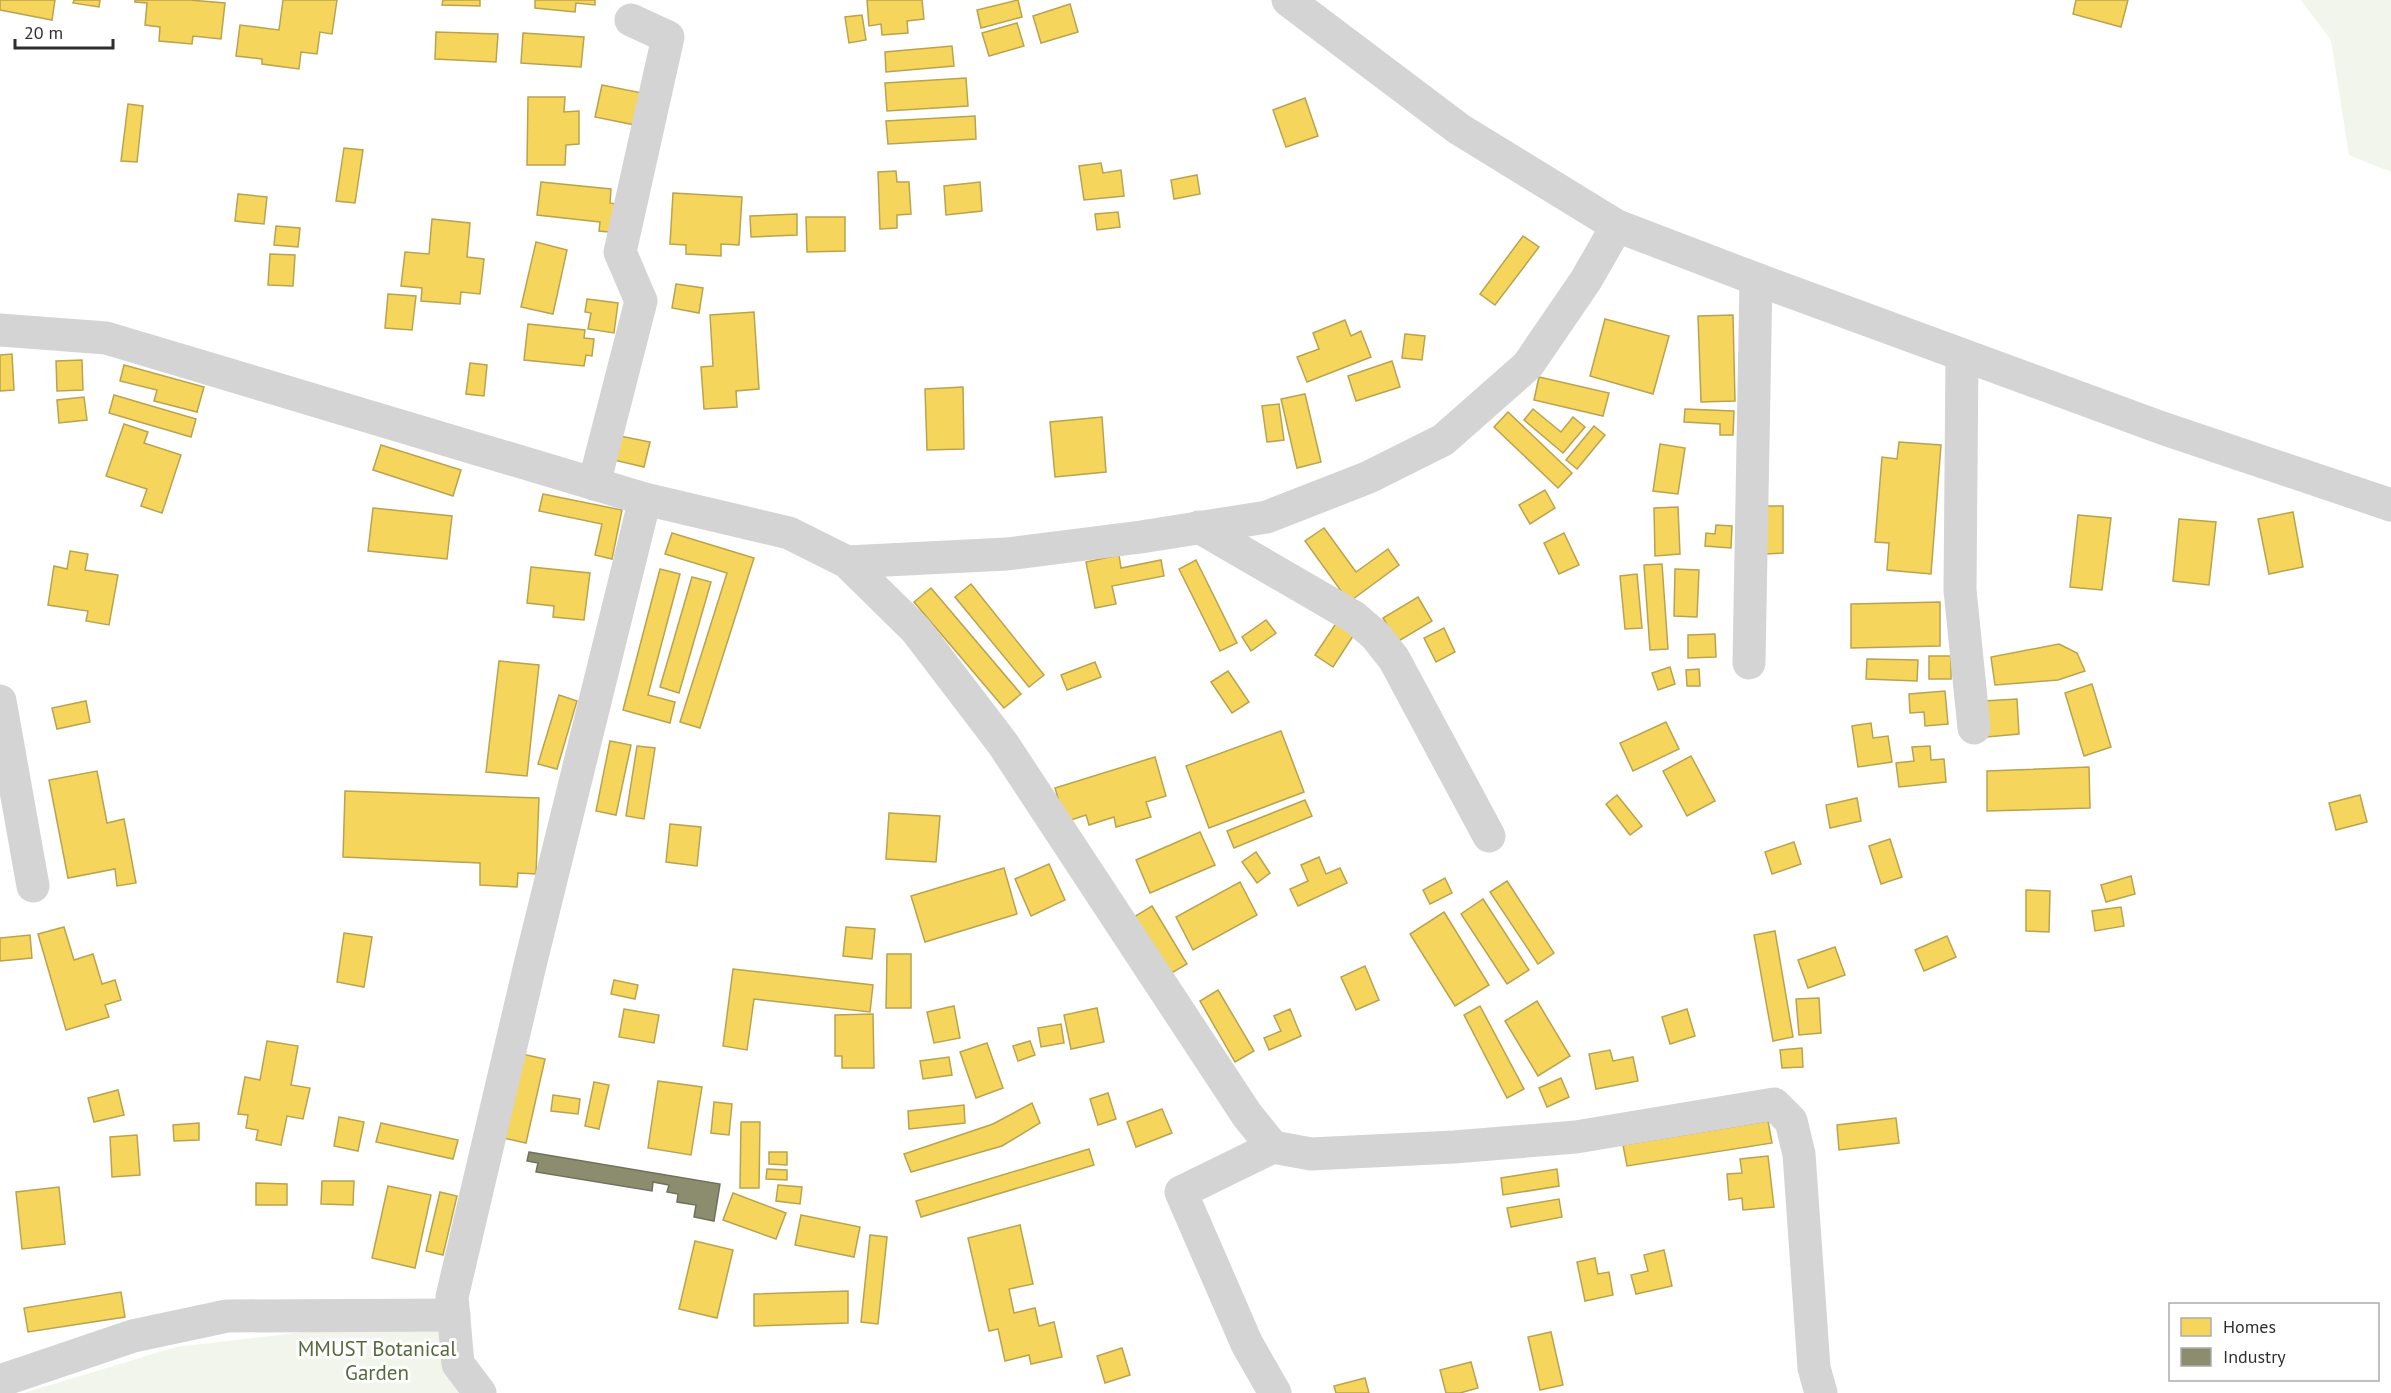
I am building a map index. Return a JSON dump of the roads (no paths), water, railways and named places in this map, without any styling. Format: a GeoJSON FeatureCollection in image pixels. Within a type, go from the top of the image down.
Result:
{"type":"FeatureCollection","features":[{"type":"Feature","properties":{"kind":"street"},"geometry":{"type":"LineString","coordinates":[[1288,0],[1459,129],[1617,226],[2162,428],[2391,505]]}},
{"type":"Feature","properties":{"kind":"street"},"geometry":{"type":"LineString","coordinates":[[594,484],[641,300],[620,252],[668,38],[631,20]]}},
{"type":"Feature","properties":{"kind":"street"},"geometry":{"type":"LineString","coordinates":[[847,561],[1007,554],[1199,527],[1267,516],[1370,477],[1443,440],[1528,365],[1586,280],[1617,226]]}},
{"type":"Feature","properties":{"kind":"street"},"geometry":{"type":"LineString","coordinates":[[1749,663],[1756,279]]}},
{"type":"Feature","properties":{"kind":"street"},"geometry":{"type":"LineString","coordinates":[[0,330],[106,338],[645,499],[789,533],[847,561],[916,630],[1003,744],[1247,1115],[1272,1147]]}},
{"type":"Feature","properties":{"kind":"street"},"geometry":{"type":"LineString","coordinates":[[1962,354],[1960,590],[1974,728]]}},
{"type":"Feature","properties":{"kind":"street"},"geometry":{"type":"LineString","coordinates":[[480,1393],[458,1364],[452,1297],[530,965],[645,499]]}},
{"type":"Feature","properties":{"kind":"street"},"geometry":{"type":"LineString","coordinates":[[1199,527],[1354,617],[1376,636],[1394,659],[1489,836]]}},
{"type":"Feature","properties":{"kind":"street"},"geometry":{"type":"LineString","coordinates":[[0,701],[33,886]]}},
{"type":"Feature","properties":{"kind":"street"},"geometry":{"type":"LineString","coordinates":[[1275,1393],[1246,1344],[1181,1192],[1272,1147],[1311,1154],[1454,1147],[1554,1139],[1774,1104],[1791,1121],[1799,1154],[1814,1368],[1821,1393]]}},
{"type":"Feature","properties":{"kind":"street"},"geometry":{"type":"LineString","coordinates":[[0,1381],[134,1336],[227,1316],[454,1315]]}},
{"type":"Feature","properties":{"kind":"park label","name":"MMUST Botanical Garden"},"geometry":{"type":"Point","coordinates":[377,1360]}}]}
